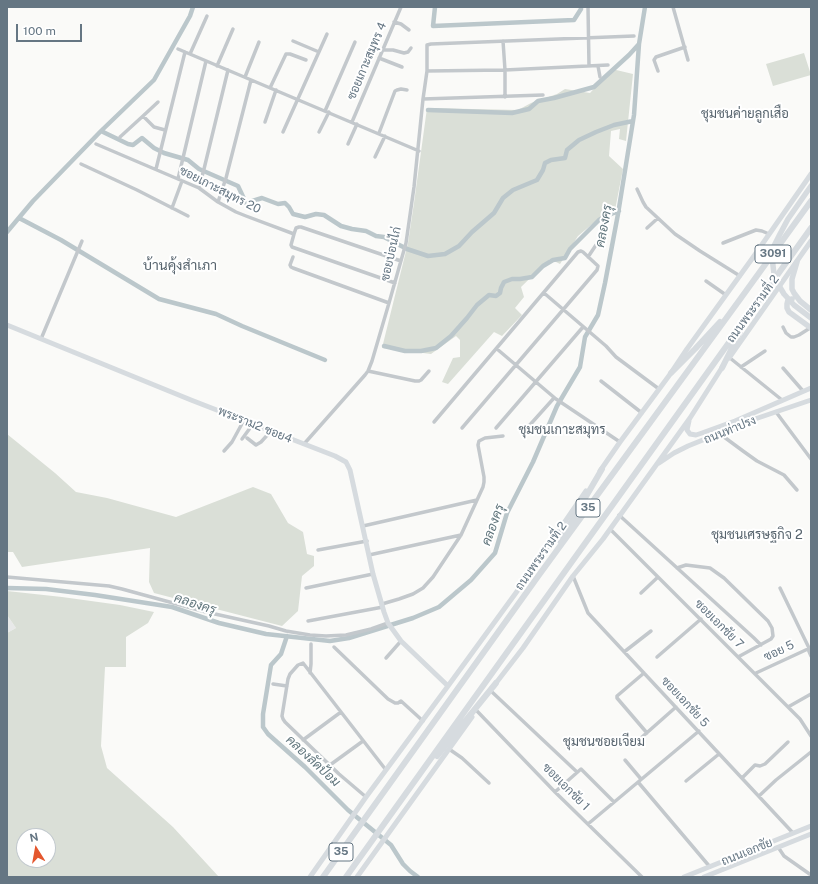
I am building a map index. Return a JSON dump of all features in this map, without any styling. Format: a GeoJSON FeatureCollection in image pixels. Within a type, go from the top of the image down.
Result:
{"type":"FeatureCollection","features":[{"type":"Feature","properties":{"kind":"highway","name":"ถนนพระรามที่ 2"},"geometry":{"type":"LineString","coordinates":[[323,877],[539,575],[742,298],[811,201]]}},
{"type":"Feature","properties":{"kind":"highway","name":"ถนนพระรามที่ 2"},"geometry":{"type":"LineString","coordinates":[[346,877],[811,228]]}},
{"type":"Feature","properties":{"kind":"highway"},"geometry":{"type":"LineString","coordinates":[[671,373],[742,298]]}},
{"type":"Feature","properties":{"kind":"highway"},"geometry":{"type":"LineString","coordinates":[[722,368],[749,315]]}},
{"type":"Feature","properties":{"kind":"highway"},"geometry":{"type":"LineString","coordinates":[[539,575],[602,469]]}},
{"type":"Feature","properties":{"kind":"highway"},"geometry":{"type":"LineString","coordinates":[[384,824],[496,683]]}},
{"type":"Feature","properties":{"kind":"main road","name":"ถนนพระรามที่ 2"},"geometry":{"type":"LineString","coordinates":[[310,877],[366,797],[518,590],[620,442],[671,373],[687,348],[740,276],[811,174]]}},
{"type":"Feature","properties":{"kind":"main road","name":"3091"},"geometry":{"type":"LineString","coordinates":[[811,186],[788,219],[774,246],[772,266],[778,284],[784,294],[794,305],[811,318]]}},
{"type":"Feature","properties":{"kind":"main road","name":"ถนนพระรามที่ 2"},"geometry":{"type":"LineString","coordinates":[[357,877],[449,748],[492,692],[496,683],[573,576],[603,540],[690,418],[722,368],[810,244]]}},
{"type":"Feature","properties":{"kind":"main road"},"geometry":{"type":"LineString","coordinates":[[797,262],[791,284],[794,293],[800,301]]}},
{"type":"Feature","properties":{"kind":"main road"},"geometry":{"type":"LineString","coordinates":[[811,310],[794,298],[788,300],[787,308],[789,312],[811,328]]}},
{"type":"Feature","properties":{"kind":"main road","name":"พระราม2 ซอย4"},"geometry":{"type":"LineString","coordinates":[[7,325],[340,458],[346,462],[350,470],[367,541],[373,574],[382,605],[389,623],[401,642]]}},
{"type":"Feature","properties":{"kind":"main road","name":"ถนนท่าปรง"},"geometry":{"type":"LineString","coordinates":[[690,418],[687,427],[688,432],[692,435],[696,435],[735,421],[811,388]]}},
{"type":"Feature","properties":{"kind":"main road","name":"ถนนท่าปรง"},"geometry":{"type":"LineString","coordinates":[[654,468],[674,452],[752,420],[811,400]]}},
{"type":"Feature","properties":{"kind":"main road"},"geometry":{"type":"LineString","coordinates":[[401,642],[448,686]]}},
{"type":"Feature","properties":{"kind":"main road","name":"ถนนเอกชัย"},"geometry":{"type":"LineString","coordinates":[[684,877],[811,826]]}},
{"type":"Feature","properties":{"kind":"main road","name":"ถนนเอกชัย"},"geometry":{"type":"LineString","coordinates":[[704,877],[811,834]]}},
{"type":"Feature","properties":{"kind":"main road"},"geometry":{"type":"LineString","coordinates":[[710,867],[713,874]]}},
{"type":"Feature","properties":{"kind":"street","name":"ซอยเกาะสมุทร 4"},"geometry":{"type":"LineString","coordinates":[[352,122],[401,7]]}},
{"type":"Feature","properties":{"kind":"street"},"geometry":{"type":"LineString","coordinates":[[588,7],[589,66]]}},
{"type":"Feature","properties":{"kind":"street"},"geometry":{"type":"LineString","coordinates":[[673,7],[688,60]]}},
{"type":"Feature","properties":{"kind":"street"},"geometry":{"type":"LineString","coordinates":[[190,54],[207,16]]}},
{"type":"Feature","properties":{"kind":"street"},"geometry":{"type":"LineString","coordinates":[[394,22],[401,24],[409,30]]}},
{"type":"Feature","properties":{"kind":"street"},"geometry":{"type":"LineString","coordinates":[[218,66],[233,30]]}},
{"type":"Feature","properties":{"kind":"street"},"geometry":{"type":"LineString","coordinates":[[283,132],[327,34]]}},
{"type":"Feature","properties":{"kind":"street"},"geometry":{"type":"LineString","coordinates":[[505,97],[504,41],[634,36]]}},
{"type":"Feature","properties":{"kind":"street"},"geometry":{"type":"LineString","coordinates":[[293,41],[319,52]]}},
{"type":"Feature","properties":{"kind":"street","name":"ซอยบ่อนไก่"},"geometry":{"type":"LineString","coordinates":[[304,444],[368,371],[372,361],[406,243],[419,151],[423,100],[428,66],[426,47],[428,44],[504,41]]}},
{"type":"Feature","properties":{"kind":"street"},"geometry":{"type":"LineString","coordinates":[[245,77],[259,42]]}},
{"type":"Feature","properties":{"kind":"street"},"geometry":{"type":"LineString","coordinates":[[319,132],[355,42]]}},
{"type":"Feature","properties":{"kind":"street"},"geometry":{"type":"LineString","coordinates":[[658,71],[654,60],[656,57],[685,47]]}},
{"type":"Feature","properties":{"kind":"street"},"geometry":{"type":"LineString","coordinates":[[382,50],[393,50],[404,53],[408,52],[410,48]]}},
{"type":"Feature","properties":{"kind":"street"},"geometry":{"type":"LineString","coordinates":[[178,49],[419,151]]}},
{"type":"Feature","properties":{"kind":"street"},"geometry":{"type":"LineString","coordinates":[[156,169],[185,52]]}},
{"type":"Feature","properties":{"kind":"street"},"geometry":{"type":"LineString","coordinates":[[270,88],[286,54],[306,60]]}},
{"type":"Feature","properties":{"kind":"street"},"geometry":{"type":"LineString","coordinates":[[379,58],[402,67]]}},
{"type":"Feature","properties":{"kind":"street"},"geometry":{"type":"LineString","coordinates":[[172,208],[180,180],[183,159],[206,61]]}},
{"type":"Feature","properties":{"kind":"street"},"geometry":{"type":"LineString","coordinates":[[427,72],[608,65]]}},
{"type":"Feature","properties":{"kind":"street"},"geometry":{"type":"LineString","coordinates":[[598,66],[600,77]]}},
{"type":"Feature","properties":{"kind":"street"},"geometry":{"type":"LineString","coordinates":[[199,188],[228,70]]}},
{"type":"Feature","properties":{"kind":"street"},"geometry":{"type":"LineString","coordinates":[[218,202],[226,178],[251,80]]}},
{"type":"Feature","properties":{"kind":"street"},"geometry":{"type":"LineString","coordinates":[[379,133],[395,91],[398,89],[407,90]]}},
{"type":"Feature","properties":{"kind":"street"},"geometry":{"type":"LineString","coordinates":[[265,122],[276,90]]}},
{"type":"Feature","properties":{"kind":"street"},"geometry":{"type":"LineString","coordinates":[[423,100],[543,95]]}},
{"type":"Feature","properties":{"kind":"street"},"geometry":{"type":"LineString","coordinates":[[120,137],[158,102]]}},
{"type":"Feature","properties":{"kind":"street"},"geometry":{"type":"LineString","coordinates":[[143,116],[154,127],[165,130]]}},
{"type":"Feature","properties":{"kind":"street"},"geometry":{"type":"LineString","coordinates":[[348,144],[357,124]]}},
{"type":"Feature","properties":{"kind":"street"},"geometry":{"type":"LineString","coordinates":[[375,157],[385,136]]}},
{"type":"Feature","properties":{"kind":"street","name":"ซอยเกาะสมุทร 20"},"geometry":{"type":"LineString","coordinates":[[96,144],[199,188],[218,202],[236,212],[294,234]]}},
{"type":"Feature","properties":{"kind":"street"},"geometry":{"type":"LineString","coordinates":[[81,164],[188,216]]}},
{"type":"Feature","properties":{"kind":"street"},"geometry":{"type":"LineString","coordinates":[[637,189],[643,202],[675,234],[740,276]]}},
{"type":"Feature","properties":{"kind":"street"},"geometry":{"type":"LineString","coordinates":[[646,228],[658,218]]}},
{"type":"Feature","properties":{"kind":"street"},"geometry":{"type":"LineString","coordinates":[[395,283],[292,247],[291,245],[294,234],[296,228],[301,227],[401,261]]}},
{"type":"Feature","properties":{"kind":"street"},"geometry":{"type":"LineString","coordinates":[[723,243],[756,230],[769,234]]}},
{"type":"Feature","properties":{"kind":"street"},"geometry":{"type":"LineString","coordinates":[[41,339],[81,243]]}},
{"type":"Feature","properties":{"kind":"street"},"geometry":{"type":"LineString","coordinates":[[588,257],[596,245]]}},
{"type":"Feature","properties":{"kind":"street"},"geometry":{"type":"LineString","coordinates":[[434,422],[578,252],[583,252],[598,266],[597,270],[462,428]]}},
{"type":"Feature","properties":{"kind":"street"},"geometry":{"type":"LineString","coordinates":[[293,257],[290,264],[293,268],[389,303]]}},
{"type":"Feature","properties":{"kind":"street"},"geometry":{"type":"LineString","coordinates":[[706,281],[726,295]]}},
{"type":"Feature","properties":{"kind":"street"},"geometry":{"type":"LineString","coordinates":[[544,293],[620,359],[659,389]]}},
{"type":"Feature","properties":{"kind":"street"},"geometry":{"type":"LineString","coordinates":[[783,327],[786,333],[791,337],[799,335],[811,328]]}},
{"type":"Feature","properties":{"kind":"street"},"geometry":{"type":"LineString","coordinates":[[496,428],[584,328]]}},
{"type":"Feature","properties":{"kind":"street"},"geometry":{"type":"LineString","coordinates":[[497,349],[561,403],[620,442]]}},
{"type":"Feature","properties":{"kind":"street"},"geometry":{"type":"LineString","coordinates":[[741,367],[765,351]]}},
{"type":"Feature","properties":{"kind":"street"},"geometry":{"type":"LineString","coordinates":[[730,358],[782,400]]}},
{"type":"Feature","properties":{"kind":"street"},"geometry":{"type":"LineString","coordinates":[[783,368],[803,391]]}},
{"type":"Feature","properties":{"kind":"street"},"geometry":{"type":"LineString","coordinates":[[368,371],[415,381],[421,380],[429,371]]}},
{"type":"Feature","properties":{"kind":"street"},"geometry":{"type":"LineString","coordinates":[[601,381],[642,413]]}},
{"type":"Feature","properties":{"kind":"street"},"geometry":{"type":"LineString","coordinates":[[528,428],[555,398]]}},
{"type":"Feature","properties":{"kind":"street"},"geometry":{"type":"LineString","coordinates":[[776,412],[811,459]]}},
{"type":"Feature","properties":{"kind":"street"},"geometry":{"type":"LineString","coordinates":[[224,451],[232,442],[244,420]]}},
{"type":"Feature","properties":{"kind":"street"},"geometry":{"type":"LineString","coordinates":[[242,439],[253,424]]}},
{"type":"Feature","properties":{"kind":"street"},"geometry":{"type":"LineString","coordinates":[[247,438],[256,445],[261,442],[271,431]]}},
{"type":"Feature","properties":{"kind":"street"},"geometry":{"type":"LineString","coordinates":[[720,434],[743,452],[784,475],[797,490]]}},
{"type":"Feature","properties":{"kind":"street"},"geometry":{"type":"LineString","coordinates":[[308,621],[382,605],[413,594],[423,588],[433,577],[461,535],[484,482],[478,443],[482,439],[503,436]]}},
{"type":"Feature","properties":{"kind":"street"},"geometry":{"type":"LineString","coordinates":[[363,526],[477,500]]}},
{"type":"Feature","properties":{"kind":"street"},"geometry":{"type":"LineString","coordinates":[[619,516],[761,645]]}},
{"type":"Feature","properties":{"kind":"street","name":"ซอยเอกชัย 7"},"geometry":{"type":"LineString","coordinates":[[610,529],[800,719],[811,736]]}},
{"type":"Feature","properties":{"kind":"street"},"geometry":{"type":"LineString","coordinates":[[369,556],[461,535]]}},
{"type":"Feature","properties":{"kind":"street"},"geometry":{"type":"LineString","coordinates":[[318,550],[367,541]]}},
{"type":"Feature","properties":{"kind":"street"},"geometry":{"type":"LineString","coordinates":[[677,568],[686,565],[710,568],[724,578],[768,620],[772,628],[773,636],[771,639],[738,657]]}},
{"type":"Feature","properties":{"kind":"street"},"geometry":{"type":"LineString","coordinates":[[306,588],[373,574]]}},
{"type":"Feature","properties":{"kind":"street","name":"ซอยเอกชัย 5"},"geometry":{"type":"LineString","coordinates":[[573,576],[588,613],[793,833]]}},
{"type":"Feature","properties":{"kind":"street"},"geometry":{"type":"LineString","coordinates":[[7,577],[109,586],[214,614],[286,631],[310,635],[346,635],[389,623]]}},
{"type":"Feature","properties":{"kind":"street"},"geometry":{"type":"LineString","coordinates":[[641,593],[658,577]]}},
{"type":"Feature","properties":{"kind":"street"},"geometry":{"type":"LineString","coordinates":[[780,588],[809,648],[811,656]]}},
{"type":"Feature","properties":{"kind":"street"},"geometry":{"type":"LineString","coordinates":[[657,657],[701,619]]}},
{"type":"Feature","properties":{"kind":"street"},"geometry":{"type":"LineString","coordinates":[[624,652],[651,631]]}},
{"type":"Feature","properties":{"kind":"street"},"geometry":{"type":"LineString","coordinates":[[386,658],[401,642]]}},
{"type":"Feature","properties":{"kind":"street"},"geometry":{"type":"LineString","coordinates":[[310,673],[311,644]]}},
{"type":"Feature","properties":{"kind":"street"},"geometry":{"type":"LineString","coordinates":[[334,647],[388,699],[395,703],[401,701],[423,720]]}},
{"type":"Feature","properties":{"kind":"street","name":"ซอย 5"},"geometry":{"type":"LineString","coordinates":[[756,674],[809,648]]}},
{"type":"Feature","properties":{"kind":"street"},"geometry":{"type":"LineString","coordinates":[[366,797],[283,720],[282,716],[288,679],[290,674],[300,664],[303,664],[386,770]]}},
{"type":"Feature","properties":{"kind":"street"},"geometry":{"type":"LineString","coordinates":[[644,673],[617,698],[647,732]]}},
{"type":"Feature","properties":{"kind":"street"},"geometry":{"type":"LineString","coordinates":[[273,684],[287,686]]}},
{"type":"Feature","properties":{"kind":"street"},"geometry":{"type":"LineString","coordinates":[[492,692],[577,772]]}},
{"type":"Feature","properties":{"kind":"street"},"geometry":{"type":"LineString","coordinates":[[788,707],[811,694]]}},
{"type":"Feature","properties":{"kind":"street"},"geometry":{"type":"LineString","coordinates":[[633,744],[676,707]]}},
{"type":"Feature","properties":{"kind":"street","name":"ซอยเอกชัย 1"},"geometry":{"type":"LineString","coordinates":[[477,711],[555,792],[642,877]]}},
{"type":"Feature","properties":{"kind":"street"},"geometry":{"type":"LineString","coordinates":[[303,740],[341,712]]}},
{"type":"Feature","properties":{"kind":"street"},"geometry":{"type":"LineString","coordinates":[[588,824],[698,732]]}},
{"type":"Feature","properties":{"kind":"street"},"geometry":{"type":"LineString","coordinates":[[330,765],[363,741]]}},
{"type":"Feature","properties":{"kind":"street"},"geometry":{"type":"LineString","coordinates":[[742,778],[755,765],[760,766],[765,764],[788,742]]}},
{"type":"Feature","properties":{"kind":"street"},"geometry":{"type":"LineString","coordinates":[[449,748],[462,758],[488,783]]}},
{"type":"Feature","properties":{"kind":"street"},"geometry":{"type":"LineString","coordinates":[[759,796],[776,780],[811,752]]}},
{"type":"Feature","properties":{"kind":"street"},"geometry":{"type":"LineString","coordinates":[[686,781],[719,754]]}},
{"type":"Feature","properties":{"kind":"street"},"geometry":{"type":"LineString","coordinates":[[625,760],[640,781],[710,867]]}},
{"type":"Feature","properties":{"kind":"street"},"geometry":{"type":"LineString","coordinates":[[555,792],[581,769],[614,802]]}},
{"type":"Feature","properties":{"kind":"street"},"geometry":{"type":"LineString","coordinates":[[778,847],[784,856],[811,875]]}},
{"type":"Feature","properties":{"kind":"shaded area"},"geometry":{"type":"Polygon","coordinates":[[[804,53],[811,75],[773,86],[766,64],[804,53]]]}},
{"type":"Feature","properties":{"kind":"shaded area"},"geometry":{"type":"Polygon","coordinates":[[[612,69],[633,74],[626,141],[619,139],[620,129],[611,131],[609,156],[623,169],[615,210],[603,215],[578,236],[560,264],[550,259],[521,287],[524,297],[515,308],[522,315],[502,336],[494,332],[448,384],[442,382],[453,358],[460,357],[460,340],[456,336],[431,354],[382,348],[408,243],[427,108],[518,110],[531,103],[557,94],[565,89],[590,93],[612,69]]]}},
{"type":"Feature","properties":{"kind":"shaded area"},"geometry":{"type":"Polygon","coordinates":[[[7,434],[76,492],[107,498],[176,517],[253,487],[271,494],[288,523],[303,532],[307,554],[314,556],[314,566],[302,576],[298,611],[282,626],[154,593],[149,582],[150,548],[22,567],[13,552],[7,552],[7,434]]]}},
{"type":"Feature","properties":{"kind":"shaded area"},"geometry":{"type":"Polygon","coordinates":[[[7,591],[120,605],[154,612],[148,623],[126,637],[126,667],[105,667],[101,746],[107,768],[173,827],[219,877],[7,877],[7,633],[16,628],[7,615],[7,591]]]}},
{"type":"Feature","properties":{"kind":"shaded area"},"geometry":{"type":"Polygon","coordinates":[[[7,615],[16,628],[7,633],[7,615]]]}},
{"type":"Feature","properties":{"kind":"waterway"},"geometry":{"type":"LineString","coordinates":[[101,131],[154,80],[190,16],[193,7]]}},
{"type":"Feature","properties":{"kind":"waterway"},"geometry":{"type":"LineString","coordinates":[[435,7],[433,26],[574,20],[581,7]]}},
{"type":"Feature","properties":{"kind":"waterway","name":"คลองครุ"},"geometry":{"type":"LineString","coordinates":[[7,588],[46,589],[172,607],[219,623],[266,634],[330,641],[349,638],[413,618],[439,607],[471,580],[495,553],[507,513],[533,462],[557,406],[580,367],[585,337],[598,315],[618,214],[634,115],[639,44],[645,7]]}},
{"type":"Feature","properties":{"kind":"waterway"},"geometry":{"type":"LineString","coordinates":[[428,110],[512,113],[529,109],[538,101],[594,87],[639,44]]}},
{"type":"Feature","properties":{"kind":"waterway"},"geometry":{"type":"LineString","coordinates":[[7,232],[33,201],[101,131],[133,145],[142,138],[154,148],[164,153],[188,160],[199,169],[238,186],[246,203],[262,198],[278,204],[285,203],[293,214],[305,217],[316,214],[324,215],[341,226],[366,231],[376,236],[384,237],[407,249],[428,256],[445,254],[459,246],[472,232],[494,213],[503,198],[513,190],[537,180],[545,163],[551,160],[565,158],[567,150],[579,140],[614,125],[633,121]]}},
{"type":"Feature","properties":{"kind":"waterway"},"geometry":{"type":"LineString","coordinates":[[384,346],[405,351],[421,351],[436,348],[451,336],[477,305],[489,295],[496,296],[500,293],[504,282],[512,279],[532,277],[543,266],[553,260],[565,258],[570,249],[599,220],[619,211]]}},
{"type":"Feature","properties":{"kind":"waterway"},"geometry":{"type":"LineString","coordinates":[[19,218],[61,240],[159,299],[216,314],[325,360]]}},
{"type":"Feature","properties":{"kind":"waterway","name":"คลองลัดป้อม"},"geometry":{"type":"LineString","coordinates":[[287,636],[281,654],[271,665],[263,714],[263,727],[268,734],[305,767],[348,810],[391,845],[403,864],[418,877]]}},
{"type":"Feature","properties":{"kind":"district","name":"ชุมชนค่ายลูกเสือ"},"geometry":{"type":"Point","coordinates":[745,114]}},
{"type":"Feature","properties":{"kind":"district","name":"บ้านคุ้งสำเภา"},"geometry":{"type":"Point","coordinates":[180,266]}},
{"type":"Feature","properties":{"kind":"district","name":"ชุมชนเกาะสมุทร"},"geometry":{"type":"Point","coordinates":[562,430]}},
{"type":"Feature","properties":{"kind":"district","name":"ชุมชนเศรษฐกิจ 2"},"geometry":{"type":"Point","coordinates":[757,535]}},
{"type":"Feature","properties":{"kind":"district","name":"ชุมชนซอยเจียม"},"geometry":{"type":"Point","coordinates":[604,742]}}]}
